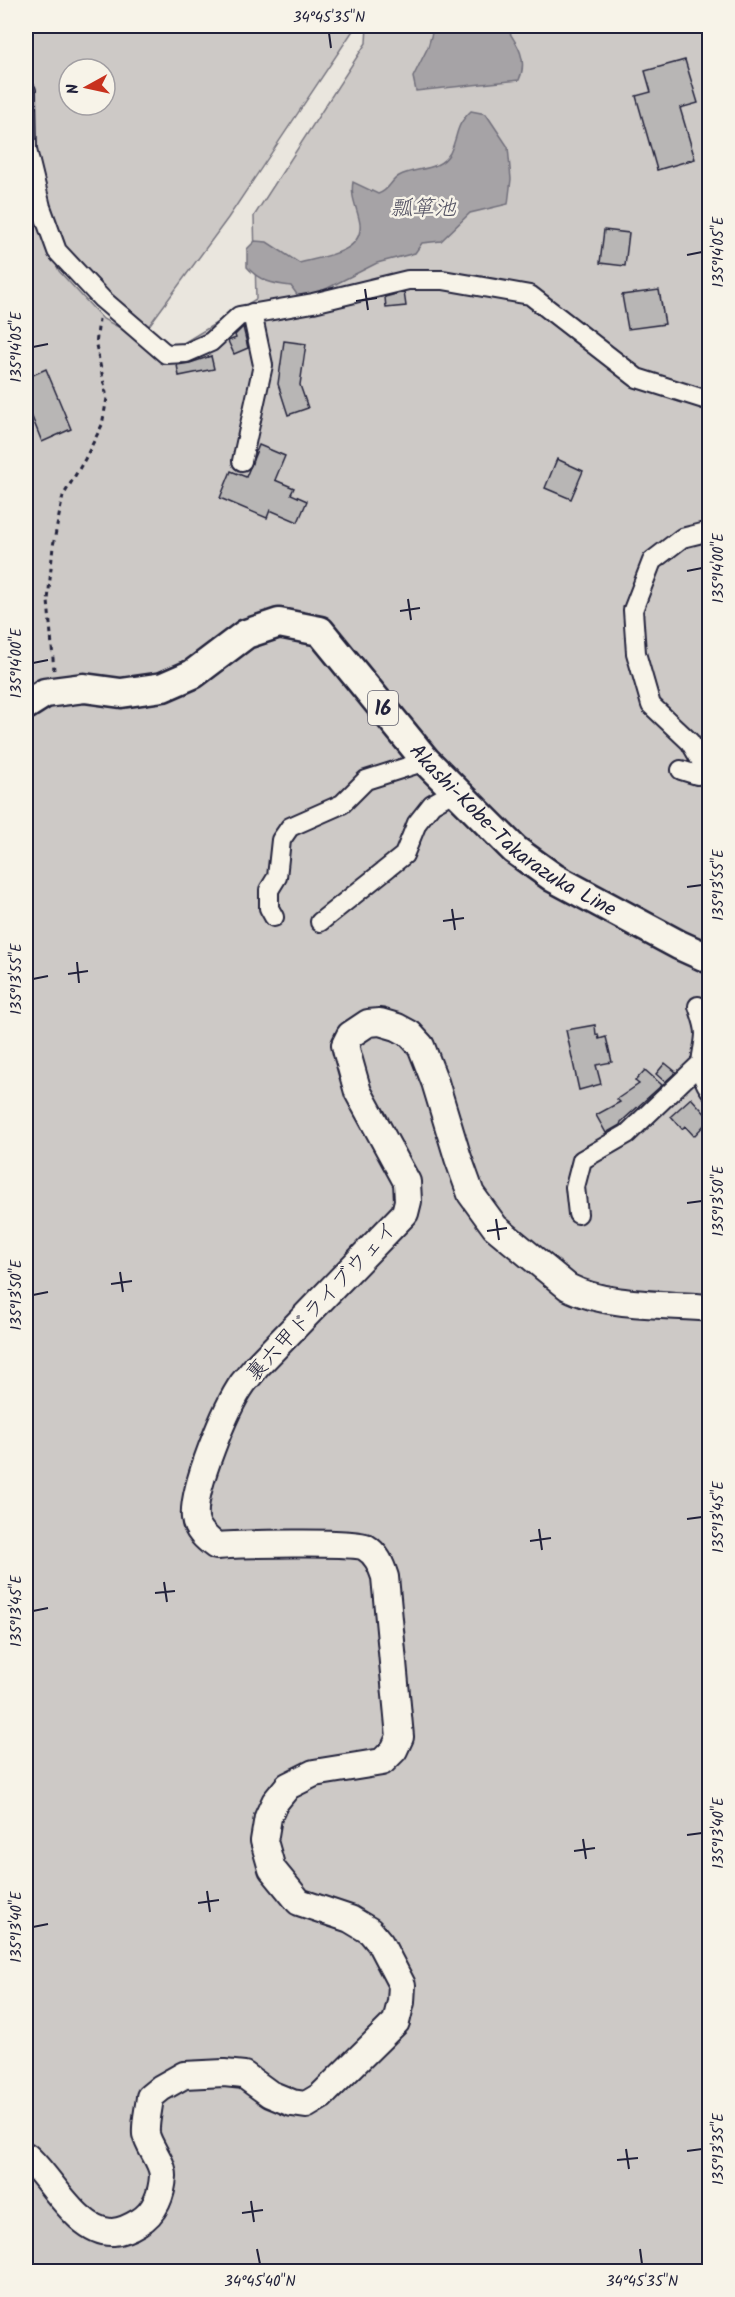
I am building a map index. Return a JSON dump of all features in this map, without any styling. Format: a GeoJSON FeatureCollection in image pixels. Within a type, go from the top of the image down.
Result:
{"type":"FeatureCollection","features":[{"type":"Feature","properties":{"kind":"main road","name":"Akashi-Kobe-Takarazuka Line"},"geometry":{"type":"LineString","coordinates":[[35,699],[84,688],[121,693],[163,687],[193,674],[246,634],[279,622],[320,631],[426,761],[516,850],[554,878],[679,945],[710,959]]}},
{"type":"Feature","properties":{"kind":"street"},"geometry":{"type":"LineString","coordinates":[[26,92],[27,150],[41,207],[57,251],[102,299],[166,354],[186,353],[211,342],[239,316],[313,303],[408,280],[443,280],[530,295],[637,378],[710,401]]}},
{"type":"Feature","properties":{"kind":"street"},"geometry":{"type":"LineString","coordinates":[[242,461],[263,365],[252,313]]}},
{"type":"Feature","properties":{"kind":"street"},"geometry":{"type":"LineString","coordinates":[[681,770],[697,775],[703,771],[701,761],[690,742],[651,705],[636,653],[633,610],[652,561],[682,538],[710,531]]}},
{"type":"Feature","properties":{"kind":"street"},"geometry":{"type":"LineString","coordinates":[[274,917],[269,908],[269,890],[277,878],[281,840],[290,827],[342,804],[366,780],[426,761]]}},
{"type":"Feature","properties":{"kind":"street"},"geometry":{"type":"LineString","coordinates":[[320,922],[404,855],[422,816],[432,804],[455,791]]}},
{"type":"Feature","properties":{"kind":"street"},"geometry":{"type":"LineString","coordinates":[[698,1006],[707,1030],[700,1064],[704,1082],[710,1090]]}},
{"type":"Feature","properties":{"kind":"street","name":"裏六甲ドライブウェイ"},"geometry":{"type":"LineString","coordinates":[[26,2156],[38,2166],[74,2212],[103,2231],[114,2232],[126,2229],[146,2218],[157,2204],[163,2173],[146,2133],[150,2097],[161,2088],[184,2075],[224,2073],[244,2075],[270,2094],[292,2103],[306,2105],[321,2096],[396,2022],[402,1985],[380,1943],[370,1931],[350,1919],[299,1902],[272,1869],[264,1841],[268,1817],[275,1802],[288,1786],[314,1773],[382,1762],[394,1750],[400,1737],[386,1577],[380,1562],[363,1546],[341,1544],[216,1546],[205,1538],[195,1520],[196,1500],[209,1456],[242,1385],[258,1365],[405,1213],[408,1201],[407,1182],[358,1092],[350,1071],[345,1045],[350,1035],[368,1023],[380,1022],[410,1034],[421,1046],[471,1194],[495,1227],[554,1277],[581,1294],[602,1299],[710,1308]]}},
{"type":"Feature","properties":{"kind":"street"},"geometry":{"type":"LineString","coordinates":[[578,1214],[575,1187],[582,1160],[627,1134],[700,1064]]}},
{"type":"Feature","properties":{"kind":"path"},"geometry":{"type":"LineString","coordinates":[[35,699],[54,680],[48,601],[53,546],[63,496],[102,425],[107,398],[96,345],[102,299]]}},
{"type":"Feature","properties":{"kind":"shaded area"},"geometry":{"type":"Polygon","coordinates":[[[26,26],[356,26],[228,218],[145,331],[106,293],[61,242],[33,151],[26,80],[26,26]]]}},
{"type":"Feature","properties":{"kind":"shaded area"},"geometry":{"type":"Polygon","coordinates":[[[367,26],[709,26],[709,2271],[26,2271],[26,193],[59,271],[103,319],[167,353],[256,299],[254,216],[366,43],[367,26]]]}},
{"type":"Feature","properties":{"kind":"water"},"geometry":{"type":"Polygon","coordinates":[[[434,26],[505,26],[522,58],[523,65],[519,80],[416,91],[413,77],[428,47],[434,26]]]}},
{"type":"Feature","properties":{"kind":"water","name":"瓢箪池"},"geometry":{"type":"Polygon","coordinates":[[[471,111],[486,114],[508,147],[511,179],[508,204],[470,213],[441,241],[422,243],[415,253],[377,263],[318,293],[298,296],[291,286],[267,281],[256,276],[247,267],[247,249],[255,241],[267,242],[299,263],[348,248],[359,234],[360,224],[353,198],[353,182],[378,194],[405,173],[440,163],[450,153],[459,127],[471,111]]]}},
{"type":"Feature","properties":{"kind":"building"},"geometry":{"type":"Polygon","coordinates":[[[685,60],[698,103],[680,108],[695,159],[657,170],[636,96],[651,92],[645,71],[685,60]]]}},
{"type":"Feature","properties":{"kind":"building"},"geometry":{"type":"Polygon","coordinates":[[[604,230],[629,233],[625,266],[600,263],[604,230]]]}},
{"type":"Feature","properties":{"kind":"building"},"geometry":{"type":"Polygon","coordinates":[[[659,290],[665,324],[628,329],[622,295],[659,290]]]}},
{"type":"Feature","properties":{"kind":"building"},"geometry":{"type":"Polygon","coordinates":[[[404,292],[406,306],[386,308],[385,297],[404,292]]]}},
{"type":"Feature","properties":{"kind":"building"},"geometry":{"type":"Polygon","coordinates":[[[243,327],[248,348],[234,354],[228,341],[236,338],[235,335],[243,327]]]}},
{"type":"Feature","properties":{"kind":"building"},"geometry":{"type":"Polygon","coordinates":[[[284,341],[306,344],[300,385],[308,408],[288,415],[278,384],[284,341]]]}},
{"type":"Feature","properties":{"kind":"building"},"geometry":{"type":"Polygon","coordinates":[[[211,356],[214,369],[179,376],[177,365],[211,356]]]}},
{"type":"Feature","properties":{"kind":"building"},"geometry":{"type":"Polygon","coordinates":[[[46,369],[71,429],[42,442],[26,402],[26,378],[46,369]]]}},
{"type":"Feature","properties":{"kind":"building"},"geometry":{"type":"Polygon","coordinates":[[[259,445],[285,456],[275,480],[294,488],[291,494],[307,501],[298,522],[270,510],[267,518],[220,498],[231,471],[246,477],[259,445]]]}},
{"type":"Feature","properties":{"kind":"building"},"geometry":{"type":"Polygon","coordinates":[[[557,459],[583,471],[571,499],[545,488],[557,459]]]}},
{"type":"Feature","properties":{"kind":"building"},"geometry":{"type":"Polygon","coordinates":[[[595,1025],[599,1039],[606,1037],[612,1062],[596,1065],[601,1084],[579,1090],[566,1030],[595,1025]]]}},
{"type":"Feature","properties":{"kind":"building"},"geometry":{"type":"Polygon","coordinates":[[[665,1063],[676,1072],[665,1082],[656,1074],[665,1063]]]}},
{"type":"Feature","properties":{"kind":"building"},"geometry":{"type":"Polygon","coordinates":[[[645,1070],[662,1085],[620,1125],[606,1133],[596,1115],[620,1102],[617,1099],[639,1084],[635,1081],[645,1070]]]}},
{"type":"Feature","properties":{"kind":"building"},"geometry":{"type":"Polygon","coordinates":[[[691,1098],[710,1119],[694,1136],[685,1126],[682,1129],[671,1116],[691,1098]]]}}]}
